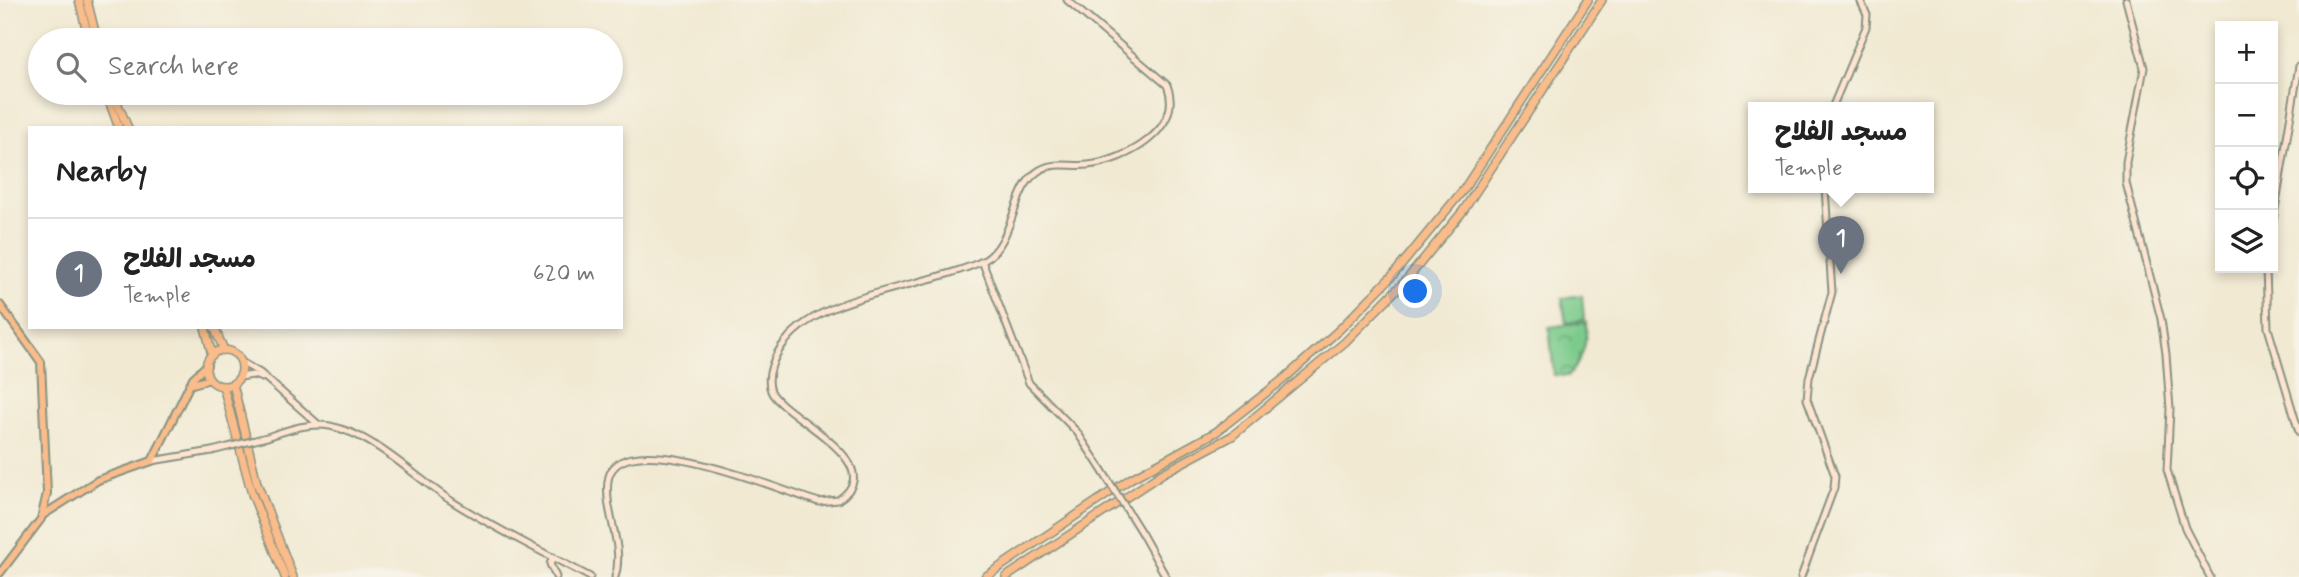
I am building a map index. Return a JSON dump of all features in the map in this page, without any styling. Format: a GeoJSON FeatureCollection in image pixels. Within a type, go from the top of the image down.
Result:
{"type":"FeatureCollection","features":[{"type":"Feature","properties":{"kind":"highway"},"geometry":{"type":"LineString","coordinates":[[79,0],[86,28]]}},
{"type":"Feature","properties":{"kind":"highway"},"geometry":{"type":"LineString","coordinates":[[87,0],[94,28]]}},
{"type":"Feature","properties":{"kind":"highway"},"geometry":{"type":"LineString","coordinates":[[985,577],[1130,479],[1216,432],[1331,338],[1394,274],[1464,189],[1588,0]]}},
{"type":"Feature","properties":{"kind":"highway"},"geometry":{"type":"LineString","coordinates":[[1006,577],[1163,473],[1232,436],[1345,342],[1408,278],[1463,211],[1602,0]]}},
{"type":"Feature","properties":{"kind":"highway"},"geometry":{"type":"LineString","coordinates":[[110,105],[118,126]]}},
{"type":"Feature","properties":{"kind":"highway"},"geometry":{"type":"LineString","coordinates":[[118,105],[127,126]]}},
{"type":"Feature","properties":{"kind":"highway"},"geometry":{"type":"LineString","coordinates":[[206,329],[212,355],[207,365],[210,379],[223,386],[233,384],[240,377],[241,362],[233,352],[224,350],[212,355]]}},
{"type":"Feature","properties":{"kind":"highway"},"geometry":{"type":"LineString","coordinates":[[216,329],[224,350]]}},
{"type":"Feature","properties":{"kind":"highway"},"geometry":{"type":"LineString","coordinates":[[233,384],[257,483],[293,577]]}},
{"type":"Feature","properties":{"kind":"highway"},"geometry":{"type":"LineString","coordinates":[[223,386],[252,494],[285,577]]}},
{"type":"Feature","properties":{"kind":"main road"},"geometry":{"type":"LineString","coordinates":[[615,577],[617,560],[608,481],[614,467],[625,460],[674,458],[819,502],[833,502],[843,497],[852,476],[847,459],[823,434],[772,394],[769,378],[778,352],[798,329],[855,300],[982,261],[999,246],[1033,175],[1047,166],[1086,165],[1122,155],[1161,129],[1171,113],[1170,92],[1161,78],[1067,0]]}},
{"type":"Feature","properties":{"kind":"main road"},"geometry":{"type":"LineString","coordinates":[[1835,102],[1866,27],[1867,15],[1860,0]]}},
{"type":"Feature","properties":{"kind":"main road"},"geometry":{"type":"LineString","coordinates":[[2126,0],[2144,68],[2126,162],[2126,183],[2161,319],[2170,409],[2167,470],[2185,528],[2210,577]]}},
{"type":"Feature","properties":{"kind":"main road"},"geometry":{"type":"LineString","coordinates":[[2275,210],[2299,66]]}},
{"type":"Feature","properties":{"kind":"main road"},"geometry":{"type":"LineString","coordinates":[[1801,577],[1834,488],[1835,476],[1807,399],[1809,378],[1832,292],[1825,193]]}},
{"type":"Feature","properties":{"kind":"main road"},"geometry":{"type":"LineString","coordinates":[[982,261],[1028,383],[1077,432],[1166,577]]}},
{"type":"Feature","properties":{"kind":"main road"},"geometry":{"type":"LineString","coordinates":[[2266,273],[2268,328],[2299,432]]}},
{"type":"Feature","properties":{"kind":"main road"},"geometry":{"type":"LineString","coordinates":[[0,305],[41,362],[47,498],[43,515],[0,573]]}},
{"type":"Feature","properties":{"kind":"main road"},"geometry":{"type":"LineString","coordinates":[[241,362],[319,425]]}},
{"type":"Feature","properties":{"kind":"main road"},"geometry":{"type":"LineString","coordinates":[[152,461],[192,377],[207,365]]}},
{"type":"Feature","properties":{"kind":"main road"},"geometry":{"type":"LineString","coordinates":[[240,377],[253,375],[265,379]]}},
{"type":"Feature","properties":{"kind":"main road"},"geometry":{"type":"LineString","coordinates":[[186,389],[194,381],[210,379]]}},
{"type":"Feature","properties":{"kind":"main road"},"geometry":{"type":"LineString","coordinates":[[43,515],[98,480],[152,461],[212,451],[300,427],[319,425],[334,427],[364,440],[455,504],[590,577]]}},
{"type":"Feature","properties":{"kind":"main road"},"geometry":{"type":"LineString","coordinates":[[47,498],[56,508]]}},
{"type":"Feature","properties":{"kind":"main road"},"geometry":{"type":"LineString","coordinates":[[553,557],[550,564],[556,577]]}},
{"type":"Feature","properties":{"kind":"green space"},"geometry":{"type":"Polygon","coordinates":[[[1582,295],[1584,320],[1566,323],[1562,298],[1582,295]]]}},
{"type":"Feature","properties":{"kind":"green space"},"geometry":{"type":"Polygon","coordinates":[[[1586,322],[1585,344],[1577,364],[1568,376],[1554,375],[1549,327],[1586,322]]]}},
{"type":"Feature","properties":{"kind":"place","name":"مسجد الفلاح"},"geometry":{"type":"Point","coordinates":[1841,274]}}]}
